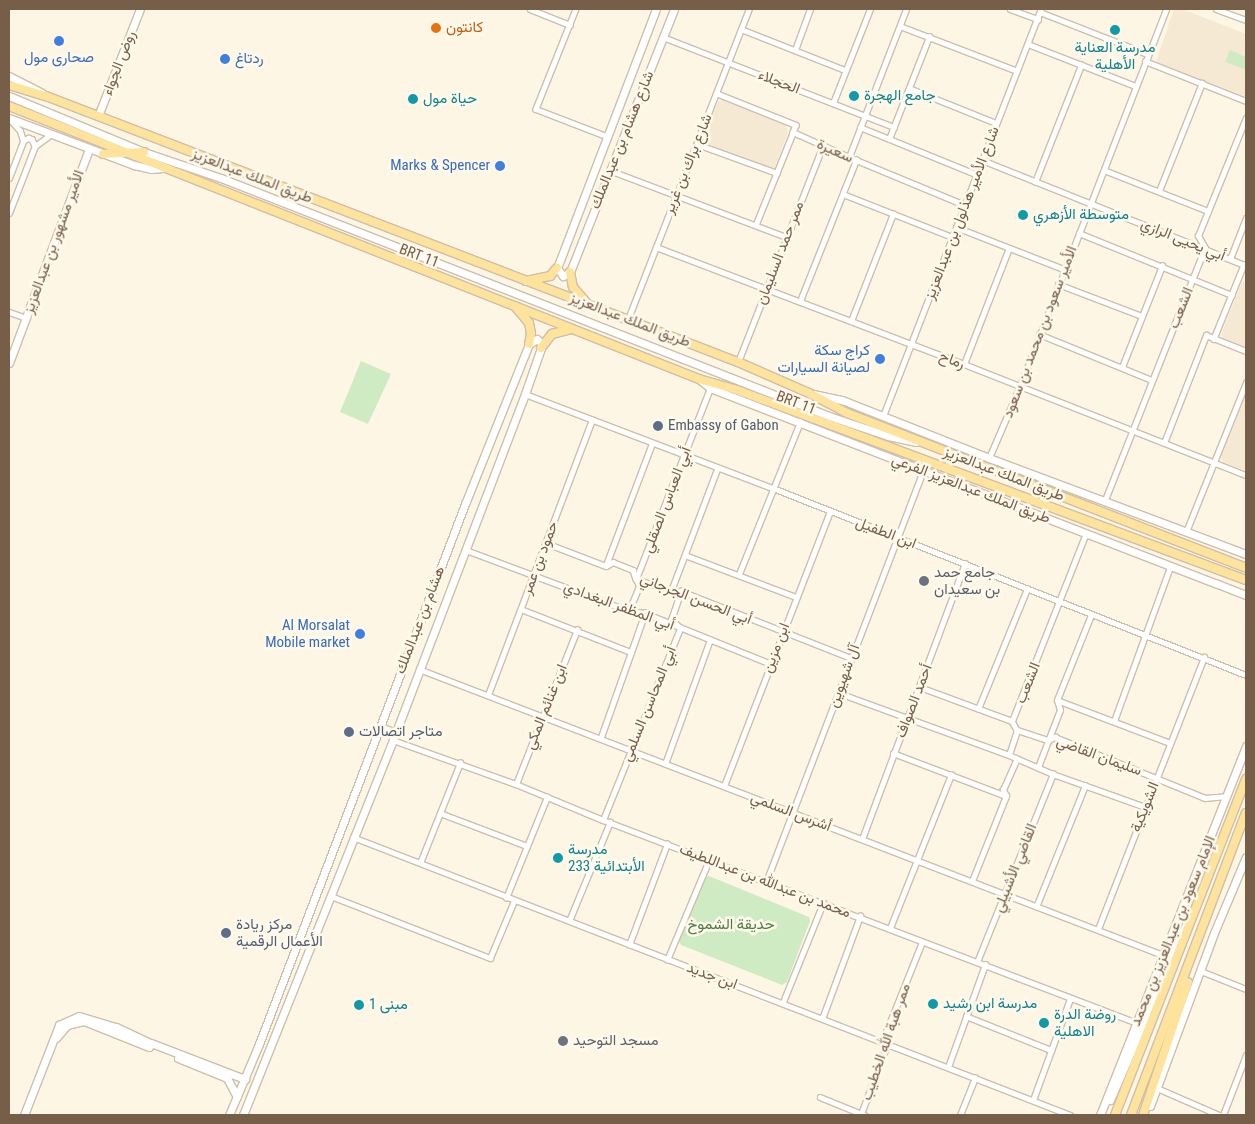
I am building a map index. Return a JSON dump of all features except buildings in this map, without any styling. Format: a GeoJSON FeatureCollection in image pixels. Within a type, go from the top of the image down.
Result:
{"type":"FeatureCollection","features":[{"type":"Feature","properties":{"kind":"main road","name":"طريق الملك عبدالعزيز"},"geometry":{"type":"LineString","coordinates":[[9,86],[46,96],[524,281],[628,319],[738,362],[809,393],[841,410],[924,444],[1035,485],[1246,568]]}},
{"type":"Feature","properties":{"kind":"main road","name":"طريق الملك عبدالعزيز"},"geometry":{"type":"LineString","coordinates":[[9,106],[515,308],[699,378],[738,390],[1031,498],[1246,580]]}},
{"type":"Feature","properties":{"kind":"main road"},"geometry":{"type":"LineString","coordinates":[[104,154],[144,152]]}},
{"type":"Feature","properties":{"kind":"main road"},"geometry":{"type":"LineString","coordinates":[[524,281],[550,276],[557,268]]}},
{"type":"Feature","properties":{"kind":"main road"},"geometry":{"type":"LineString","coordinates":[[570,272],[573,287],[588,304]]}},
{"type":"Feature","properties":{"kind":"main road"},"geometry":{"type":"LineString","coordinates":[[515,308],[528,323],[531,333],[529,344]]}},
{"type":"Feature","properties":{"kind":"main road"},"geometry":{"type":"LineString","coordinates":[[541,348],[552,334],[563,330],[576,331]]}},
{"type":"Feature","properties":{"kind":"main road","name":"الإمام سعود بن عبدالعزيز بن محمد"},"geometry":{"type":"LineString","coordinates":[[1115,1115],[1210,877],[1246,779]]}},
{"type":"Feature","properties":{"kind":"main road","name":"الإمام سعود بن عبدالعزيز بن محمد"},"geometry":{"type":"LineString","coordinates":[[1131,1115],[1246,813]]}},
{"type":"Feature","properties":{"kind":"main road"},"geometry":{"type":"LineString","coordinates":[[1144,1115],[1188,983],[1197,945]]}},
{"type":"Feature","properties":{"kind":"street","name":"روض الجواء"},"geometry":{"type":"LineString","coordinates":[[98,116],[140,9]]}},
{"type":"Feature","properties":{"kind":"street"},"geometry":{"type":"LineString","coordinates":[[530,9],[570,25]]}},
{"type":"Feature","properties":{"kind":"street"},"geometry":{"type":"LineString","coordinates":[[576,9],[536,109],[606,136]]}},
{"type":"Feature","properties":{"kind":"street","name":"شارع هشام بن عبدالملك"},"geometry":{"type":"LineString","coordinates":[[557,268],[656,9]]}},
{"type":"Feature","properties":{"kind":"street","name":"شارع هشام بن عبدالملك"},"geometry":{"type":"LineString","coordinates":[[570,272],[674,9]]}},
{"type":"Feature","properties":{"kind":"street","name":"شارع براك بن غرير"},"geometry":{"type":"LineString","coordinates":[[628,319],[749,9]]}},
{"type":"Feature","properties":{"kind":"street"},"geometry":{"type":"LineString","coordinates":[[794,50],[810,9]]}},
{"type":"Feature","properties":{"kind":"street"},"geometry":{"type":"LineString","coordinates":[[833,103],[870,9]]}},
{"type":"Feature","properties":{"kind":"street"},"geometry":{"type":"LineString","coordinates":[[849,157],[906,9]]}},
{"type":"Feature","properties":{"kind":"street"},"geometry":{"type":"LineString","coordinates":[[1010,9],[1038,19]]}},
{"type":"Feature","properties":{"kind":"street","name":"الأمير سعود بن محمد بن سعود"},"geometry":{"type":"LineString","coordinates":[[989,458],[1020,386],[1166,9]]}},
{"type":"Feature","properties":{"kind":"street"},"geometry":{"type":"LineString","coordinates":[[1216,9],[1246,20]]}},
{"type":"Feature","properties":{"kind":"street"},"geometry":{"type":"LineString","coordinates":[[1041,10],[1148,54]]}},
{"type":"Feature","properties":{"kind":"street","name":"شارع الأمير هذلول بن عبدالعزيز"},"geometry":{"type":"LineString","coordinates":[[883,416],[1041,10]]}},
{"type":"Feature","properties":{"kind":"street"},"geometry":{"type":"LineString","coordinates":[[900,26],[1017,71]]}},
{"type":"Feature","properties":{"kind":"street"},"geometry":{"type":"LineString","coordinates":[[741,29],[845,70]]}},
{"type":"Feature","properties":{"kind":"street","name":"الحجلاء"},"geometry":{"type":"LineString","coordinates":[[663,37],[894,127]]}},
{"type":"Feature","properties":{"kind":"street"},"geometry":{"type":"LineString","coordinates":[[889,139],[929,38]]}},
{"type":"Feature","properties":{"kind":"street"},"geometry":{"type":"LineString","coordinates":[[1028,44],[1136,86]]}},
{"type":"Feature","properties":{"kind":"street"},"geometry":{"type":"LineString","coordinates":[[1145,61],[1246,101]]}},
{"type":"Feature","properties":{"kind":"street"},"geometry":{"type":"LineString","coordinates":[[1034,182],[1080,65]]}},
{"type":"Feature","properties":{"kind":"street"},"geometry":{"type":"LineString","coordinates":[[9,76],[29,84],[46,96]]}},
{"type":"Feature","properties":{"kind":"street"},"geometry":{"type":"LineString","coordinates":[[1159,191],[1202,83]]}},
{"type":"Feature","properties":{"kind":"street"},"geometry":{"type":"LineString","coordinates":[[909,88],[996,123]]}},
{"type":"Feature","properties":{"kind":"street","name":"سعيرة"},"geometry":{"type":"LineString","coordinates":[[716,93],[796,125],[793,132],[964,205]]}},
{"type":"Feature","properties":{"kind":"street","name":"BRT 11"},"geometry":{"type":"LineString","coordinates":[[9,96],[144,152],[221,178],[829,416],[877,436],[887,446]]}},
{"type":"Feature","properties":{"kind":"street","name":"الشعب"},"geometry":{"type":"LineString","coordinates":[[1105,500],[1205,248],[1198,236],[1246,118]]}},
{"type":"Feature","properties":{"kind":"street"},"geometry":{"type":"LineString","coordinates":[[9,119],[53,134],[89,150],[145,168],[163,168]]}},
{"type":"Feature","properties":{"kind":"street"},"geometry":{"type":"LineString","coordinates":[[9,119],[20,130],[23,141],[9,178]]}},
{"type":"Feature","properties":{"kind":"street"},"geometry":{"type":"LineString","coordinates":[[860,127],[976,174]]}},
{"type":"Feature","properties":{"kind":"street"},"geometry":{"type":"LineString","coordinates":[[756,224],[793,132]]}},
{"type":"Feature","properties":{"kind":"street"},"geometry":{"type":"LineString","coordinates":[[9,213],[34,146],[46,136],[53,134]]}},
{"type":"Feature","properties":{"kind":"street"},"geometry":{"type":"LineString","coordinates":[[23,141],[28,138],[32,139],[34,146]]}},
{"type":"Feature","properties":{"kind":"street"},"geometry":{"type":"LineString","coordinates":[[697,144],[777,174]]}},
{"type":"Feature","properties":{"kind":"street","name":"ممر حمد السليمان"},"geometry":{"type":"LineString","coordinates":[[738,362],[823,145]]}},
{"type":"Feature","properties":{"kind":"street","name":"الأمير مشهور بن عبدالعزيز"},"geometry":{"type":"LineString","coordinates":[[9,363],[89,150]]}},
{"type":"Feature","properties":{"kind":"street"},"geometry":{"type":"LineString","coordinates":[[800,301],[856,160]]}},
{"type":"Feature","properties":{"kind":"street","name":"أبي يحيى الرازي"},"geometry":{"type":"LineString","coordinates":[[982,160],[1244,265],[1241,275]]}},
{"type":"Feature","properties":{"kind":"street"},"geometry":{"type":"LineString","coordinates":[[610,170],[786,237]]}},
{"type":"Feature","properties":{"kind":"street"},"geometry":{"type":"LineString","coordinates":[[1104,170],[1208,211]]}},
{"type":"Feature","properties":{"kind":"street"},"geometry":{"type":"LineString","coordinates":[[843,194],[952,237]]}},
{"type":"Feature","properties":{"kind":"street"},"geometry":{"type":"LineString","coordinates":[[851,321],[893,214]]}},
{"type":"Feature","properties":{"kind":"street"},"geometry":{"type":"LineString","coordinates":[[1230,259],[1246,218]]}},
{"type":"Feature","properties":{"kind":"street"},"geometry":{"type":"LineString","coordinates":[[956,226],[1064,269]]}},
{"type":"Feature","properties":{"kind":"street"},"geometry":{"type":"LineString","coordinates":[[1079,233],[1232,295]]}},
{"type":"Feature","properties":{"kind":"street","name":"رماح"},"geometry":{"type":"LineString","coordinates":[[656,247],[964,364],[1246,475]]}},
{"type":"Feature","properties":{"kind":"street"},"geometry":{"type":"LineString","coordinates":[[964,364],[1009,248]]}},
{"type":"Feature","properties":{"kind":"street"},"geometry":{"type":"LineString","coordinates":[[1122,367],[1162,266]]}},
{"type":"Feature","properties":{"kind":"street"},"geometry":{"type":"LineString","coordinates":[[557,268],[563,276],[570,272]]}},
{"type":"Feature","properties":{"kind":"street"},"geometry":{"type":"LineString","coordinates":[[1214,339],[1241,275],[1246,277]]}},
{"type":"Feature","properties":{"kind":"street"},"geometry":{"type":"LineString","coordinates":[[1058,284],[1142,316]]}},
{"type":"Feature","properties":{"kind":"street"},"geometry":{"type":"LineString","coordinates":[[9,312],[26,318]]}},
{"type":"Feature","properties":{"kind":"street"},"geometry":{"type":"LineString","coordinates":[[1039,334],[1152,380]]}},
{"type":"Feature","properties":{"kind":"street"},"geometry":{"type":"LineString","coordinates":[[1164,442],[1206,336],[1246,351]]}},
{"type":"Feature","properties":{"kind":"street"},"geometry":{"type":"LineString","coordinates":[[529,344],[537,339],[541,343],[541,348]]}},
{"type":"Feature","properties":{"kind":"street","name":"هشام بن عبدالملك"},"geometry":{"type":"LineString","coordinates":[[229,1115],[259,1044],[464,504],[529,344]]}},
{"type":"Feature","properties":{"kind":"street","name":"هشام بن عبدالملك"},"geometry":{"type":"LineString","coordinates":[[243,1115],[258,1084],[354,834],[394,736],[541,348]]}},
{"type":"Feature","properties":{"kind":"street","name":"طريق الملك عبدالعزيز الفرعي"},"geometry":{"type":"LineString","coordinates":[[699,378],[710,388],[1246,595]]}},
{"type":"Feature","properties":{"kind":"street"},"geometry":{"type":"LineString","coordinates":[[1186,532],[1246,382]]}},
{"type":"Feature","properties":{"kind":"street","name":"أبي العباس الصقلي"},"geometry":{"type":"LineString","coordinates":[[629,611],[639,586],[636,579],[710,388]]}},
{"type":"Feature","properties":{"kind":"street"},"geometry":{"type":"LineString","coordinates":[[809,393],[842,400],[989,458],[1246,554]]}},
{"type":"Feature","properties":{"kind":"street","name":"ابن الطفيل"},"geometry":{"type":"LineString","coordinates":[[525,394],[684,456],[773,488],[1246,675]]}},
{"type":"Feature","properties":{"kind":"street","name":"BRT 11"},"geometry":{"type":"LineString","coordinates":[[829,416],[888,436],[924,444]]}},
{"type":"Feature","properties":{"kind":"street","name":"حمود بن عمر"},"geometry":{"type":"LineString","coordinates":[[488,695],[592,420]]}},
{"type":"Feature","properties":{"kind":"street"},"geometry":{"type":"LineString","coordinates":[[739,574],[800,422]]}},
{"type":"Feature","properties":{"kind":"street"},"geometry":{"type":"LineString","coordinates":[[606,566],[652,443]]}},
{"type":"Feature","properties":{"kind":"street"},"geometry":{"type":"LineString","coordinates":[[671,591],[717,468]]}},
{"type":"Feature","properties":{"kind":"street","name":"آل شهيوين"},"geometry":{"type":"LineString","coordinates":[[766,882],[791,812],[839,693],[923,471]]}},
{"type":"Feature","properties":{"kind":"street","name":"ابن مزين"},"geometry":{"type":"LineString","coordinates":[[724,786],[830,512]]}},
{"type":"Feature","properties":{"kind":"street","name":"الشعب"},"geometry":{"type":"LineString","coordinates":[[1012,721],[1086,533]]}},
{"type":"Feature","properties":{"kind":"street","name":"أبي الحسن الجرجاني"},"geometry":{"type":"LineString","coordinates":[[546,543],[606,566],[613,562],[633,570],[636,579],[671,591],[681,591],[851,658]]}},
{"type":"Feature","properties":{"kind":"street","name":"أبي المظفر البغدادي"},"geometry":{"type":"LineString","coordinates":[[466,550],[629,611],[645,613],[771,664]]}},
{"type":"Feature","properties":{"kind":"street"},"geometry":{"type":"LineString","coordinates":[[685,555],[796,597]]}},
{"type":"Feature","properties":{"kind":"street","name":"أحمد الصواف"},"geometry":{"type":"LineString","coordinates":[[862,838],[965,564]]}},
{"type":"Feature","properties":{"kind":"street"},"geometry":{"type":"LineString","coordinates":[[1114,721],[1170,567]]}},
{"type":"Feature","properties":{"kind":"street"},"geometry":{"type":"LineString","coordinates":[[978,709],[1027,589]]}},
{"type":"Feature","properties":{"kind":"street","name":"أبي المحاسن السلمي"},"geometry":{"type":"LineString","coordinates":[[603,820],[680,628],[671,620],[681,591]]}},
{"type":"Feature","properties":{"kind":"street"},"geometry":{"type":"LineString","coordinates":[[521,609],[631,652]]}},
{"type":"Feature","properties":{"kind":"street"},"geometry":{"type":"LineString","coordinates":[[601,737],[645,613]]}},
{"type":"Feature","properties":{"kind":"street"},"geometry":{"type":"LineString","coordinates":[[1038,767],[1060,710],[1057,700],[1091,615]]}},
{"type":"Feature","properties":{"kind":"street","name":"ابن غنائم المكي"},"geometry":{"type":"LineString","coordinates":[[516,784],[577,630]]}},
{"type":"Feature","properties":{"kind":"street"},"geometry":{"type":"LineString","coordinates":[[665,764],[710,640]]}},
{"type":"Feature","properties":{"kind":"street","name":"الشويكية"},"geometry":{"type":"LineString","coordinates":[[1098,929],[1204,657]]}},
{"type":"Feature","properties":{"kind":"street","name":"أشرس السلمي"},"geometry":{"type":"LineString","coordinates":[[419,669],[542,717],[601,737],[665,764],[1163,955]]}},
{"type":"Feature","properties":{"kind":"street"},"geometry":{"type":"LineString","coordinates":[[920,687],[1012,721],[1017,730],[1009,755]]}},
{"type":"Feature","properties":{"kind":"street"},"geometry":{"type":"LineString","coordinates":[[839,693],[1017,758],[1052,774],[1145,807]]}},
{"type":"Feature","properties":{"kind":"street"},"geometry":{"type":"LineString","coordinates":[[1057,700],[1170,743]]}},
{"type":"Feature","properties":{"kind":"street"},"geometry":{"type":"LineString","coordinates":[[380,727],[394,736]]}},
{"type":"Feature","properties":{"kind":"street","name":"سليمان القاضي"},"geometry":{"type":"LineString","coordinates":[[1017,730],[1048,740],[1055,737],[1205,798],[1227,796]]}},
{"type":"Feature","properties":{"kind":"street","name":"محمد بن عبدالله بن عبداللطيف"},"geometry":{"type":"LineString","coordinates":[[394,736],[603,820],[860,916],[922,942],[1137,1023]]}},
{"type":"Feature","properties":{"kind":"street","name":"الإمام سعود بن عبدالعزيز بن محمد"},"geometry":{"type":"LineString","coordinates":[[1101,1115],[1246,746]]}},
{"type":"Feature","properties":{"kind":"street"},"geometry":{"type":"LineString","coordinates":[[893,753],[1006,796]]}},
{"type":"Feature","properties":{"kind":"street"},"geometry":{"type":"LineString","coordinates":[[972,881],[1006,796],[1003,790],[1017,758]]}},
{"type":"Feature","properties":{"kind":"street"},"geometry":{"type":"LineString","coordinates":[[420,863],[460,764]]}},
{"type":"Feature","properties":{"kind":"street","name":"القاضي الأشبيلي"},"geometry":{"type":"LineString","coordinates":[[977,962],[1052,774]]}},
{"type":"Feature","properties":{"kind":"street"},"geometry":{"type":"LineString","coordinates":[[890,928],[951,775]]}},
{"type":"Feature","properties":{"kind":"street"},"geometry":{"type":"LineString","coordinates":[[1036,907],[1085,786]]}},
{"type":"Feature","properties":{"kind":"street"},"geometry":{"type":"LineString","coordinates":[[506,898],[547,797]]}},
{"type":"Feature","properties":{"kind":"street"},"geometry":{"type":"LineString","coordinates":[[440,813],[527,846]]}},
{"type":"Feature","properties":{"kind":"street"},"geometry":{"type":"LineString","coordinates":[[568,921],[610,822]]}},
{"type":"Feature","properties":{"kind":"street"},"geometry":{"type":"LineString","coordinates":[[342,827],[354,834]]}},
{"type":"Feature","properties":{"kind":"street","name":"ابن جديد"},"geometry":{"type":"LineString","coordinates":[[354,834],[506,898],[783,1002],[822,1019],[1070,1115]]}},
{"type":"Feature","properties":{"kind":"street"},"geometry":{"type":"LineString","coordinates":[[629,945],[668,844]]}},
{"type":"Feature","properties":{"kind":"street"},"geometry":{"type":"LineString","coordinates":[[1144,1115],[1157,1088],[1214,933],[1246,857]]}},
{"type":"Feature","properties":{"kind":"street"},"geometry":{"type":"LineString","coordinates":[[668,960],[708,860]]}},
{"type":"Feature","properties":{"kind":"street"},"geometry":{"type":"LineString","coordinates":[[1101,1115],[1118,1086],[1178,940],[1210,877]]}},
{"type":"Feature","properties":{"kind":"street"},"geometry":{"type":"LineString","coordinates":[[331,896],[490,958],[514,901]]}},
{"type":"Feature","properties":{"kind":"street"},"geometry":{"type":"LineString","coordinates":[[783,1002],[823,902]]}},
{"type":"Feature","properties":{"kind":"street"},"geometry":{"type":"LineString","coordinates":[[822,1019],[860,916]]}},
{"type":"Feature","properties":{"kind":"street"},"geometry":{"type":"LineString","coordinates":[[300,934],[314,939]]}},
{"type":"Feature","properties":{"kind":"street","name":"ممر هبة الله الخطيب"},"geometry":{"type":"LineString","coordinates":[[863,1115],[887,1044],[886,1032],[922,942]]}},
{"type":"Feature","properties":{"kind":"street"},"geometry":{"type":"LineString","coordinates":[[948,1067],[985,965]]}},
{"type":"Feature","properties":{"kind":"street"},"geometry":{"type":"LineString","coordinates":[[1201,972],[1246,989]]}},
{"type":"Feature","properties":{"kind":"street"},"geometry":{"type":"LineString","coordinates":[[1033,1100],[1070,999]]}},
{"type":"Feature","properties":{"kind":"street"},"geometry":{"type":"LineString","coordinates":[[26,1115],[59,1025],[79,1016],[116,1027],[151,1043],[245,1079]]}},
{"type":"Feature","properties":{"kind":"street"},"geometry":{"type":"LineString","coordinates":[[966,1016],[1051,1050]]}},
{"type":"Feature","properties":{"kind":"street"},"geometry":{"type":"LineString","coordinates":[[26,1115],[56,1038],[67,1025],[78,1021],[84,1021],[227,1078],[237,1097]]}},
{"type":"Feature","properties":{"kind":"street"},"geometry":{"type":"LineString","coordinates":[[259,1044],[272,1048]]}},
{"type":"Feature","properties":{"kind":"street"},"geometry":{"type":"LineString","coordinates":[[1157,1088],[1221,1115],[1246,1055]]}},
{"type":"Feature","properties":{"kind":"street"},"geometry":{"type":"LineString","coordinates":[[960,1115],[975,1078]]}},
{"type":"Feature","properties":{"kind":"street"},"geometry":{"type":"LineString","coordinates":[[820,1097],[863,1115]]}},
{"type":"Feature","properties":{"kind":"shaded area"},"geometry":{"type":"Polygon","coordinates":[[[1174,9],[1182,9],[1246,34],[1246,97],[1156,62],[1174,9]]]}},
{"type":"Feature","properties":{"kind":"shaded area"},"geometry":{"type":"Polygon","coordinates":[[[722,100],[786,125],[788,133],[774,170],[704,143],[704,138],[718,102],[722,100]]]}},
{"type":"Feature","properties":{"kind":"shaded area"},"geometry":{"type":"Polygon","coordinates":[[[1243,282],[1246,283],[1246,347],[1223,338],[1221,335],[1243,282]]]}},
{"type":"Feature","properties":{"kind":"shaded area"},"geometry":{"type":"Polygon","coordinates":[[[1246,395],[1246,471],[1223,462],[1221,457],[1246,395]]]}},
{"type":"Feature","properties":{"kind":"green space"},"geometry":{"type":"Polygon","coordinates":[[[1230,50],[1246,57],[1246,70],[1225,62],[1230,50]]]}},
{"type":"Feature","properties":{"kind":"green space"},"geometry":{"type":"Polygon","coordinates":[[[361,361],[391,374],[368,424],[340,412],[361,361]]]}},
{"type":"Feature","properties":{"kind":"green space","name":"حديقة الشموخ"},"geometry":{"type":"Polygon","coordinates":[[[709,876],[809,917],[810,921],[787,982],[782,985],[681,945],[679,941],[704,878],[709,876]]]}},
{"type":"Feature","properties":{"kind":"place","name":"كانتون"},"geometry":{"type":"Point","coordinates":[436,28]}},
{"type":"Feature","properties":{"kind":"place","name":"مدرسة العناية الأهلية"},"geometry":{"type":"Point","coordinates":[1115,30]}},
{"type":"Feature","properties":{"kind":"place","name":"صحارى مول"},"geometry":{"type":"Point","coordinates":[59,41]}},
{"type":"Feature","properties":{"kind":"place","name":"ردتاغ"},"geometry":{"type":"Point","coordinates":[225,59]}},
{"type":"Feature","properties":{"kind":"place","name":"جامع الهجرة"},"geometry":{"type":"Point","coordinates":[854,96]}},
{"type":"Feature","properties":{"kind":"place","name":"حياة مول"},"geometry":{"type":"Point","coordinates":[413,99]}},
{"type":"Feature","properties":{"kind":"place","name":"Marks & Spencer"},"geometry":{"type":"Point","coordinates":[500,166]}},
{"type":"Feature","properties":{"kind":"place","name":"متوسطة الأزهري"},"geometry":{"type":"Point","coordinates":[1023,215]}},
{"type":"Feature","properties":{"kind":"place","name":"كراج سكة لصيانة السيارات"},"geometry":{"type":"Point","coordinates":[880,359]}},
{"type":"Feature","properties":{"kind":"place","name":"Embassy of Gabon"},"geometry":{"type":"Point","coordinates":[658,426]}},
{"type":"Feature","properties":{"kind":"place","name":"جامع حمد بن سعيدان"},"geometry":{"type":"Point","coordinates":[924,581]}},
{"type":"Feature","properties":{"kind":"place","name":"Al Morsalat Mobile market"},"geometry":{"type":"Point","coordinates":[360,634]}},
{"type":"Feature","properties":{"kind":"place","name":"متاجر اتصالات"},"geometry":{"type":"Point","coordinates":[349,732]}},
{"type":"Feature","properties":{"kind":"place","name":"مدرسة الأبتدائية 233"},"geometry":{"type":"Point","coordinates":[558,858]}},
{"type":"Feature","properties":{"kind":"place","name":"مركز ريادة الأعمال الرقمية"},"geometry":{"type":"Point","coordinates":[226,933]}},
{"type":"Feature","properties":{"kind":"place","name":"مدرسة ابن رشيد"},"geometry":{"type":"Point","coordinates":[933,1004]}},
{"type":"Feature","properties":{"kind":"place","name":"مبنى 1"},"geometry":{"type":"Point","coordinates":[359,1005]}},
{"type":"Feature","properties":{"kind":"place","name":"روضة الدرة الاهلية"},"geometry":{"type":"Point","coordinates":[1044,1023]}},
{"type":"Feature","properties":{"kind":"place","name":"مسجد التوحيد"},"geometry":{"type":"Point","coordinates":[563,1041]}}]}
